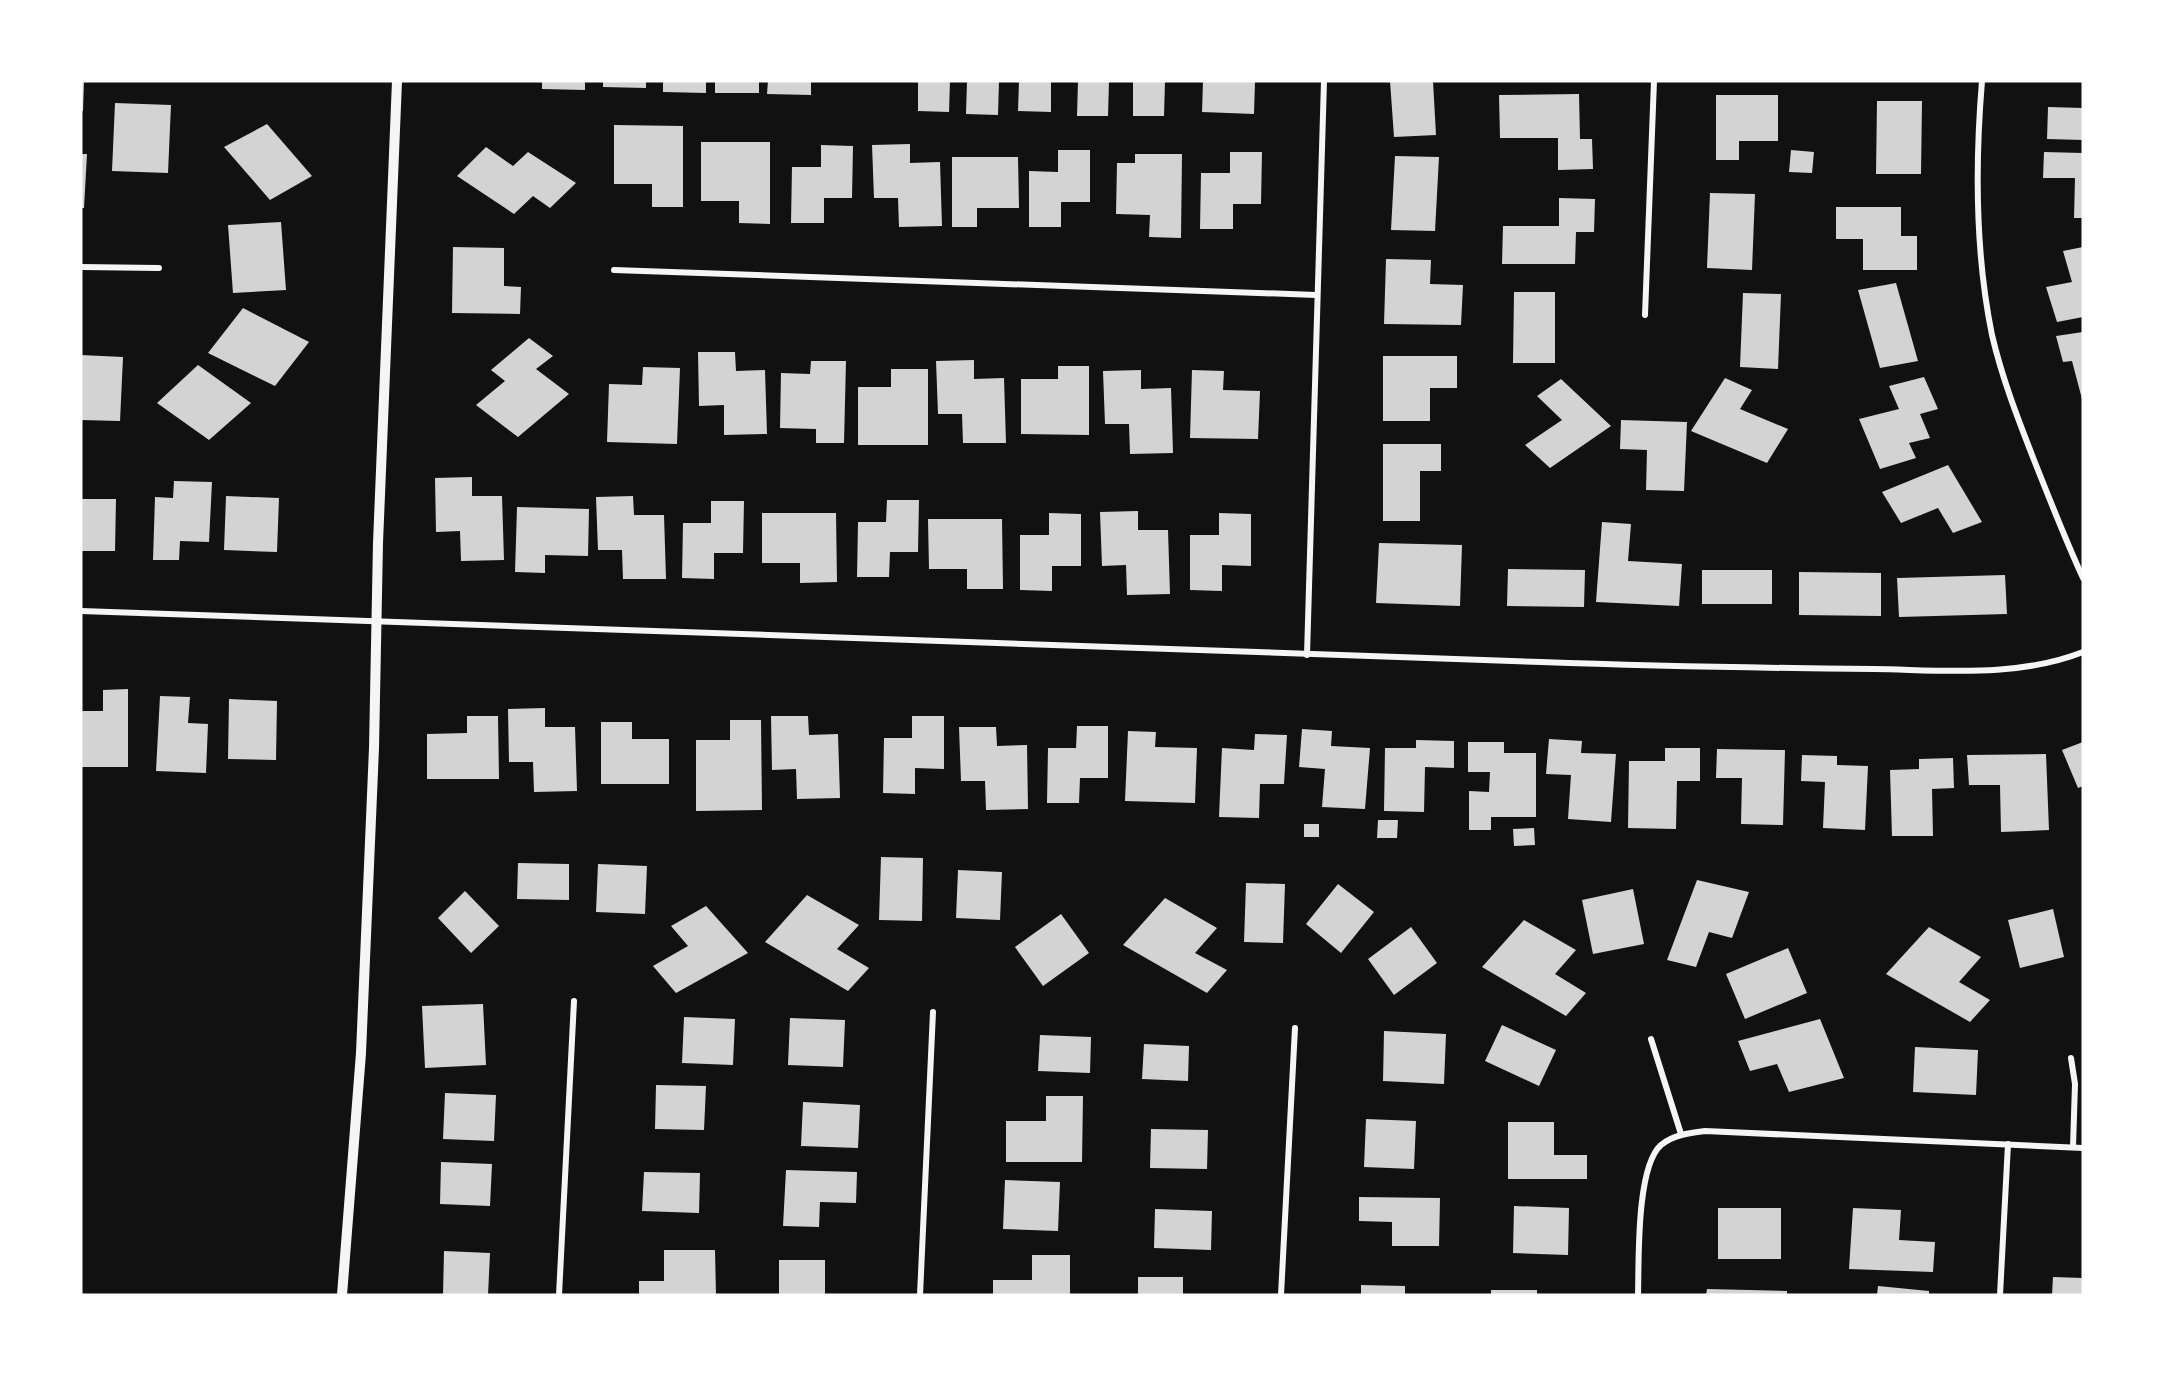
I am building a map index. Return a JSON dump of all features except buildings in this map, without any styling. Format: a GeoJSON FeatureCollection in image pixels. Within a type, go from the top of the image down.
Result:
{"type":"FeatureCollection","features":[{"type":"Feature","properties":{"kind":"street"},"geometry":{"type":"LineString","coordinates":[[342,1295],[361,1053],[374,747],[378,543],[397,81]]}},
{"type":"Feature","properties":{"kind":"street"},"geometry":{"type":"LineString","coordinates":[[1307,655],[1324,81]]}},
{"type":"Feature","properties":{"kind":"street"},"geometry":{"type":"LineString","coordinates":[[1645,315],[1654,81]]}},
{"type":"Feature","properties":{"kind":"street"},"geometry":{"type":"LineString","coordinates":[[1982,81],[1977,133],[1979,231],[1993,338],[2011,402],[2066,543],[2083,578]]}},
{"type":"Feature","properties":{"kind":"street"},"geometry":{"type":"LineString","coordinates":[[81,267],[159,268]]}},
{"type":"Feature","properties":{"kind":"street"},"geometry":{"type":"LineString","coordinates":[[614,270],[1316,296]]}},
{"type":"Feature","properties":{"kind":"street"},"geometry":{"type":"LineString","coordinates":[[81,610],[1307,655],[1735,668],[1971,670],[2031,667],[2061,661],[2083,652]]}},
{"type":"Feature","properties":{"kind":"street"},"geometry":{"type":"LineString","coordinates":[[559,1295],[574,1001]]}},
{"type":"Feature","properties":{"kind":"street"},"geometry":{"type":"LineString","coordinates":[[920,1295],[933,1012]]}},
{"type":"Feature","properties":{"kind":"street"},"geometry":{"type":"LineString","coordinates":[[1281,1295],[1294,1028]]}},
{"type":"Feature","properties":{"kind":"street"},"geometry":{"type":"LineString","coordinates":[[1651,1039],[1682,1134]]}},
{"type":"Feature","properties":{"kind":"street"},"geometry":{"type":"LineString","coordinates":[[2071,1058],[2075,1084],[2073,1147]]}},
{"type":"Feature","properties":{"kind":"street"},"geometry":{"type":"LineString","coordinates":[[1638,1295],[1642,1202],[1647,1172],[1654,1154],[1661,1145],[1682,1134],[1705,1131],[2083,1148]]}},
{"type":"Feature","properties":{"kind":"street"},"geometry":{"type":"LineString","coordinates":[[2000,1295],[2008,1144]]}}]}
